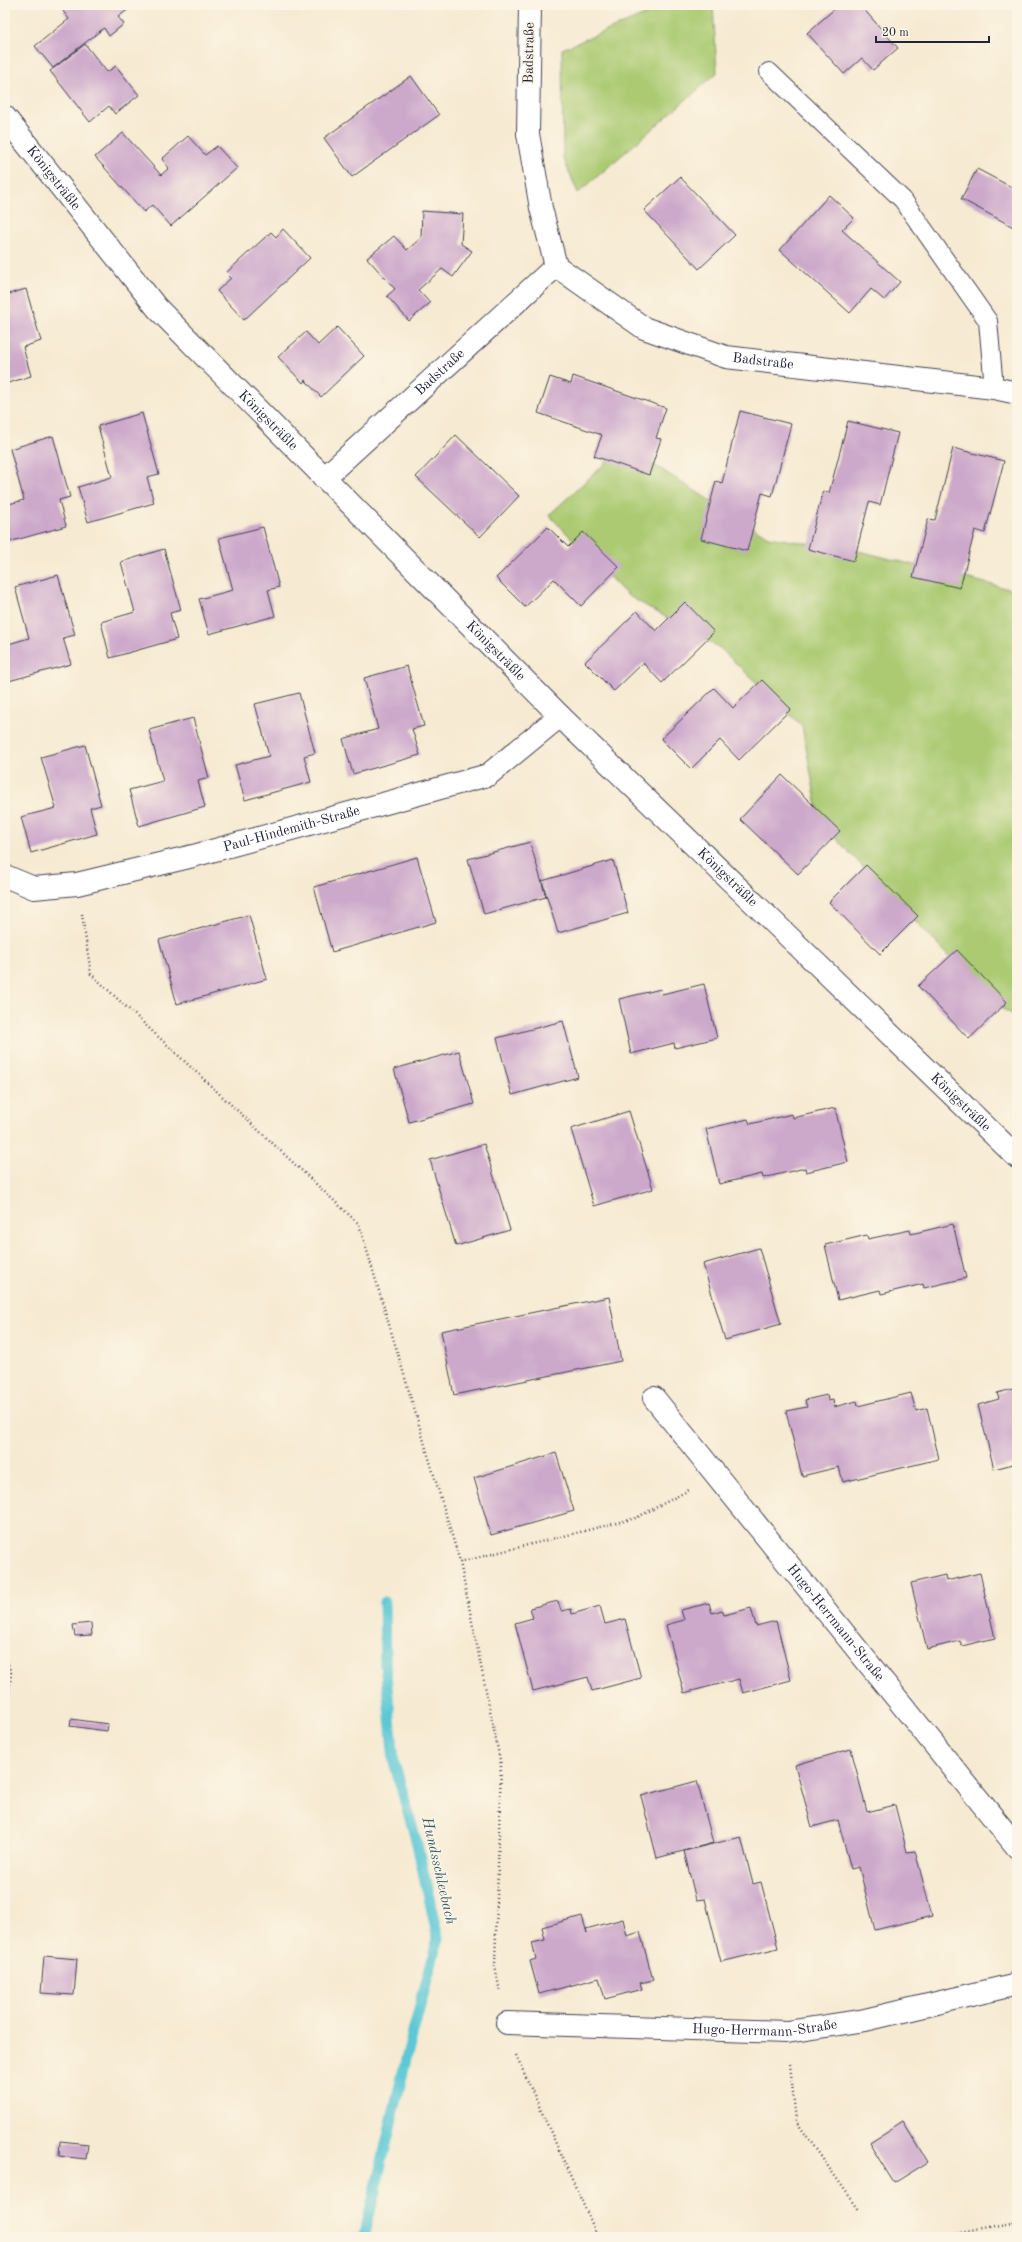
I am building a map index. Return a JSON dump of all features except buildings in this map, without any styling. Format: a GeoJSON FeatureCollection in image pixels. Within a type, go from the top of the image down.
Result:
{"type":"FeatureCollection","features":[{"type":"Feature","properties":{"kind":"street","name":"Badstraße"},"geometry":{"type":"LineString","coordinates":[[530,5],[528,134],[541,208],[556,266],[644,328],[726,357],[994,388],[1017,393]]}},
{"type":"Feature","properties":{"kind":"street","name":"Königsträßle"},"geometry":{"type":"LineString","coordinates":[[5,117],[157,308],[560,716],[1017,1157]]}},
{"type":"Feature","properties":{"kind":"street","name":"Badstraße"},"geometry":{"type":"LineString","coordinates":[[324,478],[556,266]]}},
{"type":"Feature","properties":{"kind":"street","name":"Paul-Hindemith-Straße"},"geometry":{"type":"LineString","coordinates":[[5,876],[34,888],[77,884],[193,856],[488,775],[560,716]]}},
{"type":"Feature","properties":{"kind":"street","name":"Hugo-Herrmann-Straße"},"geometry":{"type":"LineString","coordinates":[[654,1398],[715,1476],[1017,1847]]}},
{"type":"Feature","properties":{"kind":"street","name":"Hugo-Herrmann-Straße"},"geometry":{"type":"LineString","coordinates":[[507,2023],[787,2032],[865,2020],[1013,1985],[1017,1982]]}},
{"type":"Feature","properties":{"kind":"lane"},"geometry":{"type":"LineString","coordinates":[[769,72],[907,207],[988,322],[994,388]]}},
{"type":"Feature","properties":{"kind":"path"},"geometry":{"type":"LineString","coordinates":[[77,884],[91,974],[359,1224],[460,1562],[501,1765],[495,1966],[507,2023],[519,2063],[598,2237]]}},
{"type":"Feature","properties":{"kind":"path"},"geometry":{"type":"LineString","coordinates":[[460,1562],[636,1518],[715,1476]]}},
{"type":"Feature","properties":{"kind":"path"},"geometry":{"type":"LineString","coordinates":[[5,1653],[11,1673],[5,1737]]}},
{"type":"Feature","properties":{"kind":"path"},"geometry":{"type":"LineString","coordinates":[[787,2032],[796,2121],[859,2210]]}},
{"type":"Feature","properties":{"kind":"path"},"geometry":{"type":"LineString","coordinates":[[938,2237],[1017,2223]]}},
{"type":"Feature","properties":{"kind":"green space"},"geometry":{"type":"Polygon","coordinates":[[[669,5],[713,5],[717,73],[578,193],[563,158],[562,49],[669,5]]]}},
{"type":"Feature","properties":{"kind":"green space"},"geometry":{"type":"Polygon","coordinates":[[[624,446],[768,537],[863,552],[1017,591],[1017,1017],[996,1005],[820,822],[802,726],[720,648],[627,595],[549,515],[624,446]]]}},
{"type":"Feature","properties":{"kind":"waterway","name":"Hundsschleebach"},"geometry":{"type":"LineString","coordinates":[[364,2237],[407,2055],[438,1938],[416,1840],[394,1762],[385,1663],[384,1602]]}}]}
